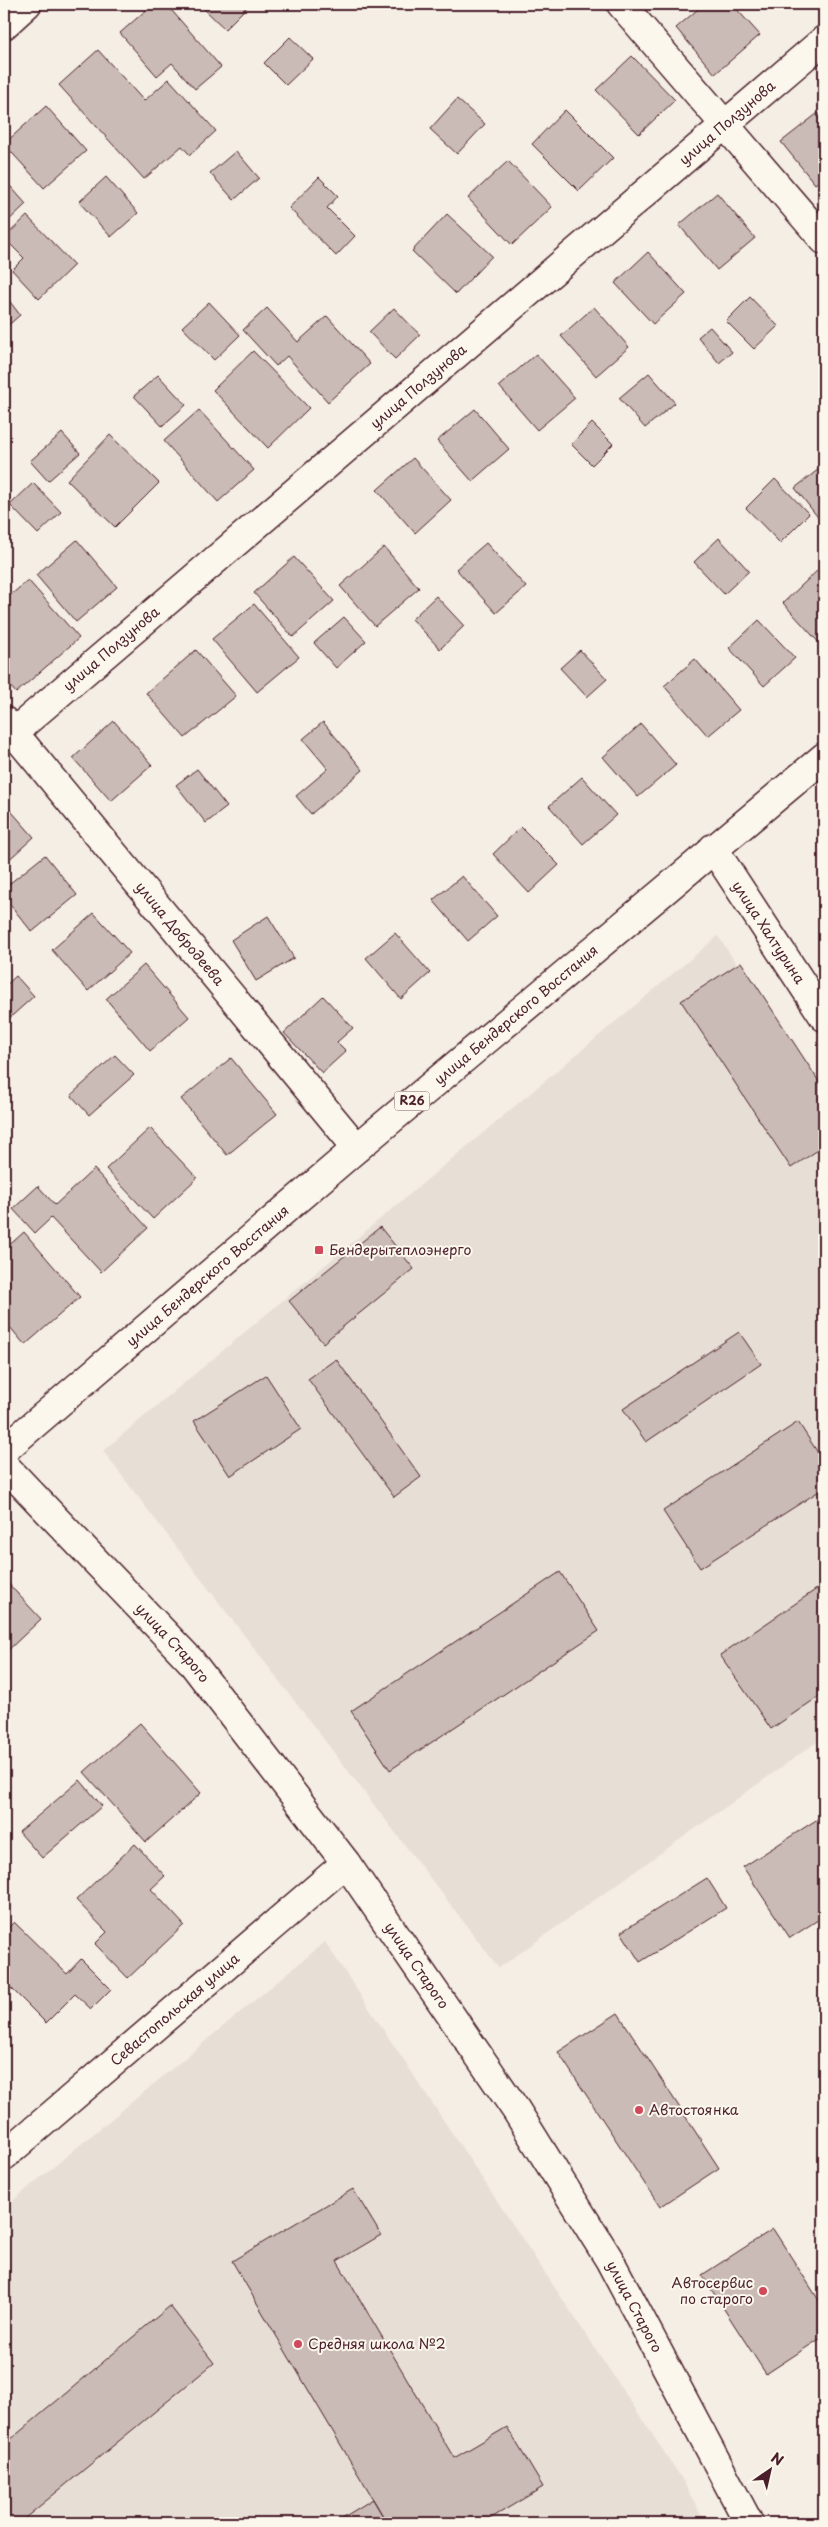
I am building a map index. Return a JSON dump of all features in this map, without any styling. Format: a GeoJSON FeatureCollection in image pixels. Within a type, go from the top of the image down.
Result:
{"type":"FeatureCollection","features":[{"type":"Feature","properties":{"kind":"street"},"geometry":{"type":"LineString","coordinates":[[4,24],[27,4]]}},
{"type":"Feature","properties":{"kind":"street"},"geometry":{"type":"LineString","coordinates":[[621,4],[824,240]]}},
{"type":"Feature","properties":{"kind":"street","name":"улица Ползунова"},"geometry":{"type":"LineString","coordinates":[[9,726],[824,40]]}},
{"type":"Feature","properties":{"kind":"street","name":"улица Добродеева"},"geometry":{"type":"LineString","coordinates":[[9,726],[357,1148]]}},
{"type":"Feature","properties":{"kind":"street","name":"улица Бендерского Восстания"},"geometry":{"type":"LineString","coordinates":[[4,1450],[357,1148],[824,757]]}},
{"type":"Feature","properties":{"kind":"street","name":"улица Халтурина"},"geometry":{"type":"LineString","coordinates":[[713,848],[824,1017]]}},
{"type":"Feature","properties":{"kind":"street","name":"улица Старого"},"geometry":{"type":"LineString","coordinates":[[4,1465],[190,1660],[346,1863],[516,2110],[609,2259],[749,2523]]}},
{"type":"Feature","properties":{"kind":"street","name":"Севастопольская улица"},"geometry":{"type":"LineString","coordinates":[[4,2156],[346,1863]]}},
{"type":"Feature","properties":{"kind":"shaded area"},"geometry":{"type":"Polygon","coordinates":[[[718,936],[824,1095],[824,1737],[499,1968],[103,1451],[718,936]]]}},
{"type":"Feature","properties":{"kind":"shaded area","name":"Средняя школа №2"},"geometry":{"type":"Polygon","coordinates":[[[325,1942],[682,2479],[705,2523],[4,2523],[4,2208],[325,1942]]]}},
{"type":"Feature","properties":{"kind":"building"},"geometry":{"type":"Polygon","coordinates":[[[153,4],[166,4],[221,67],[195,89],[172,63],[157,76],[120,33],[153,4]]]}},
{"type":"Feature","properties":{"kind":"building"},"geometry":{"type":"Polygon","coordinates":[[[199,4],[250,4],[225,29],[199,4]]]}},
{"type":"Feature","properties":{"kind":"building"},"geometry":{"type":"Polygon","coordinates":[[[704,4],[732,4],[760,35],[715,74],[676,28],[704,4]]]}},
{"type":"Feature","properties":{"kind":"building"},"geometry":{"type":"Polygon","coordinates":[[[290,37],[313,59],[286,85],[264,63],[290,37]]]}},
{"type":"Feature","properties":{"kind":"building"},"geometry":{"type":"Polygon","coordinates":[[[98,50],[144,101],[169,79],[216,131],[190,155],[182,146],[144,179],[59,85],[98,50]]]}},
{"type":"Feature","properties":{"kind":"building"},"geometry":{"type":"Polygon","coordinates":[[[632,56],[675,100],[639,134],[596,90],[632,56]]]}},
{"type":"Feature","properties":{"kind":"building"},"geometry":{"type":"Polygon","coordinates":[[[457,99],[485,124],[457,154],[430,129],[457,99]]]}},
{"type":"Feature","properties":{"kind":"building"},"geometry":{"type":"Polygon","coordinates":[[[46,106],[86,151],[44,188],[4,144],[46,106]]]}},
{"type":"Feature","properties":{"kind":"building"},"geometry":{"type":"Polygon","coordinates":[[[565,110],[613,158],[579,191],[532,144],[565,110]]]}},
{"type":"Feature","properties":{"kind":"building"},"geometry":{"type":"Polygon","coordinates":[[[818,113],[824,120],[824,177],[815,184],[781,142],[818,113]]]}},
{"type":"Feature","properties":{"kind":"building"},"geometry":{"type":"Polygon","coordinates":[[[236,151],[259,178],[234,200],[210,173],[236,151]]]}},
{"type":"Feature","properties":{"kind":"building"},"geometry":{"type":"Polygon","coordinates":[[[508,161],[552,207],[512,245],[468,198],[508,161]]]}},
{"type":"Feature","properties":{"kind":"building"},"geometry":{"type":"Polygon","coordinates":[[[106,177],[138,213],[111,237],[79,202],[106,177]]]}},
{"type":"Feature","properties":{"kind":"building"},"geometry":{"type":"Polygon","coordinates":[[[319,177],[338,196],[327,208],[355,236],[336,256],[289,208],[319,177]]]}},
{"type":"Feature","properties":{"kind":"building"},"geometry":{"type":"Polygon","coordinates":[[[4,179],[26,204],[4,225],[4,179]]]}},
{"type":"Feature","properties":{"kind":"building"},"geometry":{"type":"Polygon","coordinates":[[[717,193],[755,238],[717,270],[679,225],[717,193]]]}},
{"type":"Feature","properties":{"kind":"building"},"geometry":{"type":"Polygon","coordinates":[[[447,214],[492,256],[456,294],[412,251],[447,214]]]}},
{"type":"Feature","properties":{"kind":"building"},"geometry":{"type":"Polygon","coordinates":[[[27,216],[74,265],[39,299],[12,270],[24,258],[4,238],[27,216]]]}},
{"type":"Feature","properties":{"kind":"building"},"geometry":{"type":"Polygon","coordinates":[[[648,252],[686,294],[653,324],[615,283],[648,252]]]}},
{"type":"Feature","properties":{"kind":"building"},"geometry":{"type":"Polygon","coordinates":[[[4,294],[20,315],[4,329],[4,294]]]}},
{"type":"Feature","properties":{"kind":"building"},"geometry":{"type":"Polygon","coordinates":[[[750,297],[778,326],[754,349],[726,321],[750,297]]]}},
{"type":"Feature","properties":{"kind":"building"},"geometry":{"type":"Polygon","coordinates":[[[209,302],[240,335],[214,360],[182,327],[209,302]]]}},
{"type":"Feature","properties":{"kind":"building"},"geometry":{"type":"Polygon","coordinates":[[[594,307],[629,347],[596,376],[561,336],[594,307]]]}},
{"type":"Feature","properties":{"kind":"building"},"geometry":{"type":"Polygon","coordinates":[[[267,308],[298,342],[327,316],[370,364],[328,402],[287,356],[276,366],[243,330],[267,308]]]}},
{"type":"Feature","properties":{"kind":"building"},"geometry":{"type":"Polygon","coordinates":[[[394,308],[420,335],[395,359],[369,332],[394,308]]]}},
{"type":"Feature","properties":{"kind":"building"},"geometry":{"type":"Polygon","coordinates":[[[710,327],[732,352],[719,363],[698,337],[710,327]]]}},
{"type":"Feature","properties":{"kind":"building"},"geometry":{"type":"Polygon","coordinates":[[[253,351],[309,408],[268,448],[213,390],[253,351]]]}},
{"type":"Feature","properties":{"kind":"building"},"geometry":{"type":"Polygon","coordinates":[[[536,354],[575,398],[537,430],[499,386],[536,354]]]}},
{"type":"Feature","properties":{"kind":"building"},"geometry":{"type":"Polygon","coordinates":[[[649,373],[675,403],[645,428],[619,398],[649,373]]]}},
{"type":"Feature","properties":{"kind":"building"},"geometry":{"type":"Polygon","coordinates":[[[158,375],[186,405],[162,426],[134,396],[158,375]]]}},
{"type":"Feature","properties":{"kind":"building"},"geometry":{"type":"Polygon","coordinates":[[[475,409],[509,449],[472,481],[437,441],[475,409]]]}},
{"type":"Feature","properties":{"kind":"building"},"geometry":{"type":"Polygon","coordinates":[[[199,410],[254,470],[218,502],[164,441],[199,410]]]}},
{"type":"Feature","properties":{"kind":"building"},"geometry":{"type":"Polygon","coordinates":[[[592,423],[613,444],[592,465],[571,444],[592,423]]]}},
{"type":"Feature","properties":{"kind":"building"},"geometry":{"type":"Polygon","coordinates":[[[62,433],[80,453],[48,481],[30,461],[62,433]]]}},
{"type":"Feature","properties":{"kind":"building"},"geometry":{"type":"Polygon","coordinates":[[[110,435],[159,483],[115,527],[67,480],[110,435]]]}},
{"type":"Feature","properties":{"kind":"building"},"geometry":{"type":"Polygon","coordinates":[[[413,458],[451,500],[415,533],[377,490],[413,458]]]}},
{"type":"Feature","properties":{"kind":"building"},"geometry":{"type":"Polygon","coordinates":[[[824,465],[824,525],[795,488],[824,465]]]}},
{"type":"Feature","properties":{"kind":"building"},"geometry":{"type":"Polygon","coordinates":[[[775,479],[809,514],[780,543],[746,508],[775,479]]]}},
{"type":"Feature","properties":{"kind":"building"},"geometry":{"type":"Polygon","coordinates":[[[33,483],[61,512],[38,534],[10,505],[33,483]]]}},
{"type":"Feature","properties":{"kind":"building"},"geometry":{"type":"Polygon","coordinates":[[[719,538],[749,571],[724,594],[694,562],[719,538]]]}},
{"type":"Feature","properties":{"kind":"building"},"geometry":{"type":"Polygon","coordinates":[[[77,540],[117,587],[76,622],[36,575],[77,540]]]}},
{"type":"Feature","properties":{"kind":"building"},"geometry":{"type":"Polygon","coordinates":[[[486,543],[526,587],[496,613],[456,569],[486,543]]]}},
{"type":"Feature","properties":{"kind":"building"},"geometry":{"type":"Polygon","coordinates":[[[384,547],[419,588],[375,626],[340,586],[384,547]]]}},
{"type":"Feature","properties":{"kind":"building"},"geometry":{"type":"Polygon","coordinates":[[[294,557],[334,601],[293,637],[254,593],[294,557]]]}},
{"type":"Feature","properties":{"kind":"building"},"geometry":{"type":"Polygon","coordinates":[[[819,569],[824,574],[824,644],[822,646],[783,603],[819,569]]]}},
{"type":"Feature","properties":{"kind":"building"},"geometry":{"type":"Polygon","coordinates":[[[28,580],[79,638],[16,693],[4,679],[4,601],[28,580]]]}},
{"type":"Feature","properties":{"kind":"building"},"geometry":{"type":"Polygon","coordinates":[[[436,596],[464,626],[440,649],[412,619],[436,596]]]}},
{"type":"Feature","properties":{"kind":"building"},"geometry":{"type":"Polygon","coordinates":[[[254,604],[299,657],[257,692],[212,639],[254,604]]]}},
{"type":"Feature","properties":{"kind":"building"},"geometry":{"type":"Polygon","coordinates":[[[344,617],[366,641],[336,668],[314,643],[344,617]]]}},
{"type":"Feature","properties":{"kind":"building"},"geometry":{"type":"Polygon","coordinates":[[[759,620],[795,658],[764,686],[729,648],[759,620]]]}},
{"type":"Feature","properties":{"kind":"building"},"geometry":{"type":"Polygon","coordinates":[[[196,650],[236,696],[185,738],[146,693],[196,650]]]}},
{"type":"Feature","properties":{"kind":"building"},"geometry":{"type":"Polygon","coordinates":[[[580,650],[607,679],[587,697],[560,668],[580,650]]]}},
{"type":"Feature","properties":{"kind":"building"},"geometry":{"type":"Polygon","coordinates":[[[695,659],[739,710],[708,736],[664,686],[695,659]]]}},
{"type":"Feature","properties":{"kind":"building"},"geometry":{"type":"Polygon","coordinates":[[[114,721],[152,765],[111,801],[73,758],[114,721]]]}},
{"type":"Feature","properties":{"kind":"building"},"geometry":{"type":"Polygon","coordinates":[[[323,722],[363,770],[311,814],[296,796],[328,769],[303,739],[323,722]]]}},
{"type":"Feature","properties":{"kind":"building"},"geometry":{"type":"Polygon","coordinates":[[[641,724],[676,765],[638,797],[603,757],[641,724]]]}},
{"type":"Feature","properties":{"kind":"building"},"geometry":{"type":"Polygon","coordinates":[[[197,769],[227,807],[206,823],[176,785],[197,769]]]}},
{"type":"Feature","properties":{"kind":"building"},"geometry":{"type":"Polygon","coordinates":[[[582,777],[616,815],[583,844],[549,806],[582,777]]]}},
{"type":"Feature","properties":{"kind":"building"},"geometry":{"type":"Polygon","coordinates":[[[4,803],[34,837],[4,864],[4,803]]]}},
{"type":"Feature","properties":{"kind":"building"},"geometry":{"type":"Polygon","coordinates":[[[521,827],[559,865],[529,893],[493,854],[521,827]]]}},
{"type":"Feature","properties":{"kind":"building"},"geometry":{"type":"Polygon","coordinates":[[[45,855],[77,895],[32,932],[4,897],[4,888],[45,855]]]}},
{"type":"Feature","properties":{"kind":"building"},"geometry":{"type":"Polygon","coordinates":[[[462,876],[497,916],[468,941],[433,900],[462,876]]]}},
{"type":"Feature","properties":{"kind":"building"},"geometry":{"type":"Polygon","coordinates":[[[94,913],[130,953],[88,991],[52,950],[94,913]]]}},
{"type":"Feature","properties":{"kind":"building"},"geometry":{"type":"Polygon","coordinates":[[[268,916],[294,958],[256,981],[231,940],[268,916]]]}},
{"type":"Feature","properties":{"kind":"building"},"geometry":{"type":"Polygon","coordinates":[[[395,933],[430,973],[401,999],[366,958],[395,933]]]}},
{"type":"Feature","properties":{"kind":"building"},"geometry":{"type":"Polygon","coordinates":[[[741,962],[824,1089],[824,1146],[791,1168],[681,1001],[741,962]]]}},
{"type":"Feature","properties":{"kind":"building"},"geometry":{"type":"Polygon","coordinates":[[[144,965],[189,1017],[150,1051],[106,999],[144,965]]]}},
{"type":"Feature","properties":{"kind":"building"},"geometry":{"type":"Polygon","coordinates":[[[16,976],[34,996],[4,1023],[4,987],[16,976]]]}},
{"type":"Feature","properties":{"kind":"building"},"geometry":{"type":"Polygon","coordinates":[[[323,996],[353,1028],[337,1042],[346,1051],[322,1073],[284,1033],[323,996]]]}},
{"type":"Feature","properties":{"kind":"building"},"geometry":{"type":"Polygon","coordinates":[[[115,1055],[134,1075],[89,1115],[71,1095],[115,1055]]]}},
{"type":"Feature","properties":{"kind":"building"},"geometry":{"type":"Polygon","coordinates":[[[231,1058],[277,1114],[227,1155],[181,1099],[231,1058]]]}},
{"type":"Feature","properties":{"kind":"building"},"geometry":{"type":"Polygon","coordinates":[[[150,1128],[197,1178],[153,1219],[106,1169],[150,1128]]]}},
{"type":"Feature","properties":{"kind":"building"},"geometry":{"type":"Polygon","coordinates":[[[94,1169],[148,1228],[101,1272],[51,1218],[35,1233],[13,1209],[38,1186],[55,1205],[94,1169]]]}},
{"type":"Feature","properties":{"kind":"building"},"geometry":{"type":"Polygon","coordinates":[[[380,1227],[414,1269],[323,1343],[289,1301],[380,1227]]]}},
{"type":"Feature","properties":{"kind":"building"},"geometry":{"type":"Polygon","coordinates":[[[24,1232],[80,1297],[25,1345],[4,1320],[4,1250],[24,1232]]]}},
{"type":"Feature","properties":{"kind":"building"},"geometry":{"type":"Polygon","coordinates":[[[739,1332],[761,1364],[646,1442],[623,1409],[739,1332]]]}},
{"type":"Feature","properties":{"kind":"building"},"geometry":{"type":"Polygon","coordinates":[[[336,1359],[421,1477],[394,1497],[308,1379],[336,1359]]]}},
{"type":"Feature","properties":{"kind":"building"},"geometry":{"type":"Polygon","coordinates":[[[266,1375],[301,1429],[230,1476],[194,1421],[266,1375]]]}},
{"type":"Feature","properties":{"kind":"building"},"geometry":{"type":"Polygon","coordinates":[[[798,1422],[824,1462],[824,1488],[700,1568],[663,1511],[798,1422]]]}},
{"type":"Feature","properties":{"kind":"building"},"geometry":{"type":"Polygon","coordinates":[[[560,1572],[599,1631],[390,1770],[351,1711],[560,1572]]]}},
{"type":"Feature","properties":{"kind":"building"},"geometry":{"type":"Polygon","coordinates":[[[4,1579],[41,1619],[4,1654],[4,1579]]]}},
{"type":"Feature","properties":{"kind":"building"},"geometry":{"type":"Polygon","coordinates":[[[824,1584],[824,1693],[771,1729],[720,1655],[824,1584]]]}},
{"type":"Feature","properties":{"kind":"building"},"geometry":{"type":"Polygon","coordinates":[[[140,1723],[201,1793],[146,1842],[84,1772],[140,1723]]]}},
{"type":"Feature","properties":{"kind":"building"},"geometry":{"type":"Polygon","coordinates":[[[80,1780],[102,1806],[42,1858],[19,1832],[80,1780]]]}},
{"type":"Feature","properties":{"kind":"building"},"geometry":{"type":"Polygon","coordinates":[[[824,1815],[824,1916],[790,1938],[743,1867],[824,1815]]]}},
{"type":"Feature","properties":{"kind":"building"},"geometry":{"type":"Polygon","coordinates":[[[135,1844],[165,1876],[151,1889],[184,1925],[128,1978],[95,1944],[107,1932],[76,1900],[135,1844]]]}},
{"type":"Feature","properties":{"kind":"building"},"geometry":{"type":"Polygon","coordinates":[[[707,1878],[726,1908],[640,1962],[621,1932],[707,1878]]]}},
{"type":"Feature","properties":{"kind":"building"},"geometry":{"type":"Polygon","coordinates":[[[14,1922],[67,1974],[81,1959],[111,1989],[91,2009],[75,1994],[46,2023],[4,1981],[4,1932],[14,1922]]]}},
{"type":"Feature","properties":{"kind":"building","name":"Автостоянка"},"geometry":{"type":"Polygon","coordinates":[[[618,2013],[719,2168],[660,2207],[558,2052],[618,2013]]]}},
{"type":"Feature","properties":{"kind":"building"},"geometry":{"type":"Polygon","coordinates":[[[353,2189],[381,2235],[337,2261],[454,2458],[507,2427],[543,2487],[483,2523],[387,2523],[232,2261],[353,2189]]]}},
{"type":"Feature","properties":{"kind":"building","name":"Автосервис по старого"},"geometry":{"type":"Polygon","coordinates":[[[773,2229],[824,2308],[824,2336],[766,2374],[702,2275],[773,2229]]]}},
{"type":"Feature","properties":{"kind":"building"},"geometry":{"type":"Polygon","coordinates":[[[170,2306],[214,2363],[19,2523],[4,2523],[4,2445],[170,2306]]]}},
{"type":"Feature","properties":{"kind":"building"},"geometry":{"type":"Polygon","coordinates":[[[373,2499],[387,2523],[334,2523],[373,2499]]]}},
{"type":"Feature","properties":{"kind":"place","name":"Бендерытеплоэнерго"},"geometry":{"type":"Point","coordinates":[319,1250]}},
{"type":"Feature","properties":{"kind":"place","name":"Автостоянка"},"geometry":{"type":"Point","coordinates":[639,2110]}},
{"type":"Feature","properties":{"kind":"place","name":"Автосервис по старого"},"geometry":{"type":"Point","coordinates":[763,2291]}},
{"type":"Feature","properties":{"kind":"place","name":"Средняя школа №2"},"geometry":{"type":"Point","coordinates":[298,2344]}}]}
